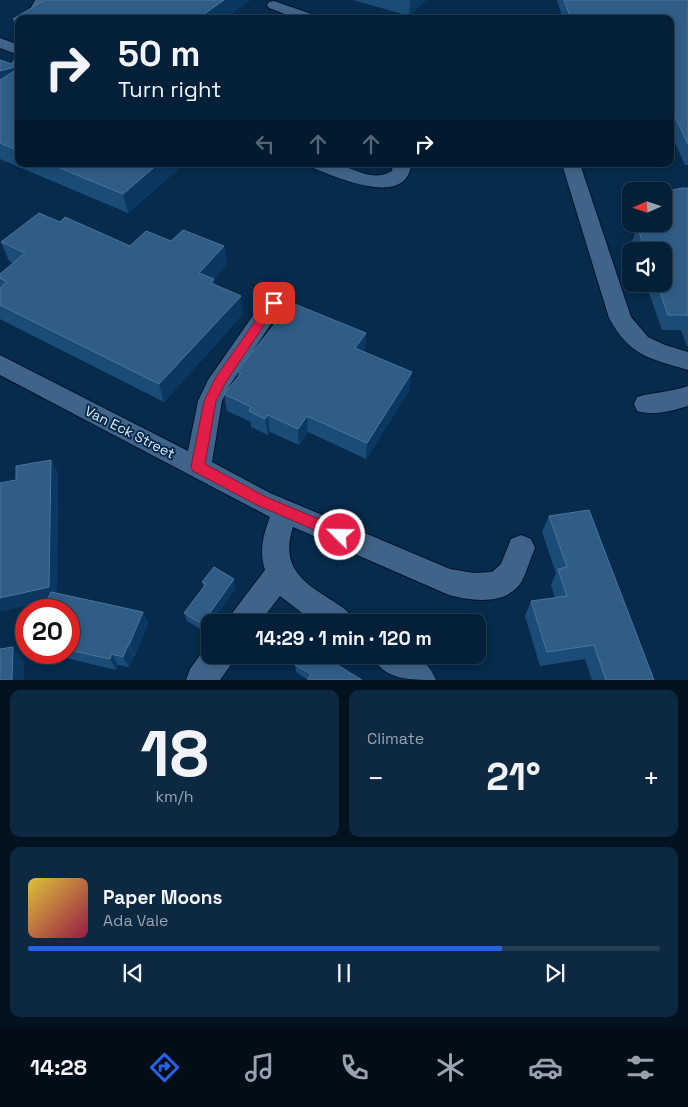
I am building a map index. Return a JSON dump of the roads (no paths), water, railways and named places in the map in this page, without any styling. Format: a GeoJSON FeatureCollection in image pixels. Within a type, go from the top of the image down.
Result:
{"type":"FeatureCollection","features":[{"type":"Feature","properties":{"kind":"lane"},"geometry":{"type":"LineString","coordinates":[[34,15],[42,0]]}},
{"type":"Feature","properties":{"kind":"lane"},"geometry":{"type":"LineString","coordinates":[[274,5],[301,15]]}},
{"type":"Feature","properties":{"kind":"lane"},"geometry":{"type":"LineString","coordinates":[[327,167],[360,179],[375,181],[394,180],[401,174],[402,167]]}},
{"type":"Feature","properties":{"kind":"lane"},"geometry":{"type":"LineString","coordinates":[[572,167],[620,318],[628,335],[644,346],[688,361]]}},
{"type":"Feature","properties":{"kind":"lane"},"geometry":{"type":"LineString","coordinates":[[198,467],[210,401],[220,380],[274,303]]}},
{"type":"Feature","properties":{"kind":"lane","name":"Van Eck Street"},"geometry":{"type":"LineString","coordinates":[[0,364],[262,501],[449,582],[474,588],[494,585],[505,580],[511,573],[521,548]]}},
{"type":"Feature","properties":{"kind":"lane"},"geometry":{"type":"LineString","coordinates":[[646,404],[672,401],[688,396]]}},
{"type":"Feature","properties":{"kind":"lane"},"geometry":{"type":"LineString","coordinates":[[285,511],[275,544],[274,556],[280,573],[290,588],[327,614]]}},
{"type":"Feature","properties":{"kind":"lane"},"geometry":{"type":"LineString","coordinates":[[249,614],[280,573]]}},
{"type":"Feature","properties":{"kind":"lane"},"geometry":{"type":"LineString","coordinates":[[201,680],[213,664]]}},
{"type":"Feature","properties":{"kind":"lane"},"geometry":{"type":"LineString","coordinates":[[399,664],[421,680]]}}]}
